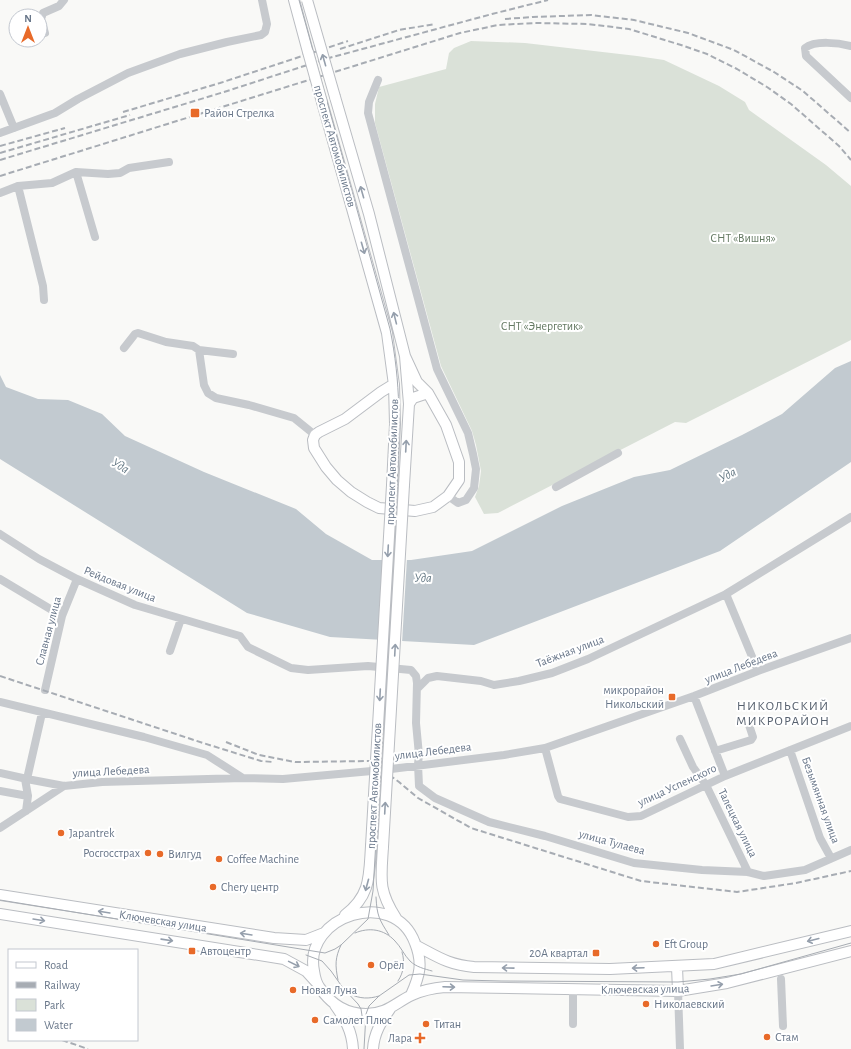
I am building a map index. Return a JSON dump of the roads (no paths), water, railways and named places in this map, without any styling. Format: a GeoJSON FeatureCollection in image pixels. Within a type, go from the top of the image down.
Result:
{"type":"FeatureCollection","features":[{"type":"Feature","properties":{"kind":"main road","name":"проспект Автомобилистов"},"geometry":{"type":"LineString","coordinates":[[294,0],[387,333],[394,384],[395,424],[392,485],[368,880],[362,898],[354,908],[334,923]]}},
{"type":"Feature","properties":{"kind":"main road","name":"проспект Автомобилистов"},"geometry":{"type":"LineString","coordinates":[[308,0],[369,214],[405,356],[409,404],[381,872],[383,894],[387,904],[396,918]]}},
{"type":"Feature","properties":{"kind":"main road"},"geometry":{"type":"LineString","coordinates":[[394,384],[346,419],[325,428],[315,435],[313,440],[314,448],[326,467],[337,480],[351,492],[379,508],[415,511],[433,507],[448,496],[459,480],[459,462],[446,426],[428,393],[417,382],[405,356]]}},
{"type":"Feature","properties":{"kind":"main road"},"geometry":{"type":"LineString","coordinates":[[409,404],[413,398],[428,393]]}},
{"type":"Feature","properties":{"kind":"main road","name":"Ключевская улица"},"geometry":{"type":"LineString","coordinates":[[1,895],[274,938],[306,940],[325,932]]}},
{"type":"Feature","properties":{"kind":"main road"},"geometry":{"type":"LineString","coordinates":[[335,1005],[353,1013],[376,1014],[383,1012],[411,995],[418,980],[421,968],[417,946],[413,937],[405,926],[396,918],[386,914],[366,912],[356,913],[334,923],[318,941],[312,961],[316,982],[345,1019],[349,1028],[353,1049]]}},
{"type":"Feature","properties":{"kind":"main road","name":"Ключевская улица"},"geometry":{"type":"LineString","coordinates":[[0,914],[284,959],[306,971],[316,982]]}},
{"type":"Feature","properties":{"kind":"main road","name":"Ключевская улица"},"geometry":{"type":"LineString","coordinates":[[417,946],[447,962],[474,967],[610,969],[677,967],[714,964],[851,931]]}},
{"type":"Feature","properties":{"kind":"main road","name":"Ключевская улица"},"geometry":{"type":"LineString","coordinates":[[411,995],[425,990],[444,987],[678,991],[727,983],[851,951]]}},
{"type":"Feature","properties":{"kind":"main road"},"geometry":{"type":"LineString","coordinates":[[677,967],[678,991]]}},
{"type":"Feature","properties":{"kind":"main road"},"geometry":{"type":"LineString","coordinates":[[373,1049],[375,1034],[392,1007]]}},
{"type":"Feature","properties":{"kind":"street"},"geometry":{"type":"LineString","coordinates":[[48,11],[59,6],[64,0]]}},
{"type":"Feature","properties":{"kind":"street"},"geometry":{"type":"LineString","coordinates":[[0,133],[55,113],[78,99],[128,73],[180,54],[261,35],[265,32],[267,24],[262,0]]}},
{"type":"Feature","properties":{"kind":"street"},"geometry":{"type":"LineString","coordinates":[[851,46],[826,43],[809,45],[805,48],[806,56],[851,98]]}},
{"type":"Feature","properties":{"kind":"street"},"geometry":{"type":"LineString","coordinates":[[378,80],[369,102],[368,113],[437,369],[468,433],[476,469],[474,488],[466,500],[458,503],[448,496]]}},
{"type":"Feature","properties":{"kind":"street"},"geometry":{"type":"LineString","coordinates":[[0,94],[14,128]]}},
{"type":"Feature","properties":{"kind":"street"},"geometry":{"type":"LineString","coordinates":[[0,193],[18,186],[52,183],[76,172],[108,174],[120,173],[129,168],[169,162]]}},
{"type":"Feature","properties":{"kind":"street"},"geometry":{"type":"LineString","coordinates":[[76,172],[95,237]]}},
{"type":"Feature","properties":{"kind":"street"},"geometry":{"type":"LineString","coordinates":[[18,186],[43,286],[44,300]]}},
{"type":"Feature","properties":{"kind":"street"},"geometry":{"type":"LineString","coordinates":[[124,348],[136,334],[138,334],[166,342],[193,346],[199,350],[233,354]]}},
{"type":"Feature","properties":{"kind":"street"},"geometry":{"type":"LineString","coordinates":[[199,350],[204,385],[208,393],[216,398],[249,405],[294,418],[315,435]]}},
{"type":"Feature","properties":{"kind":"street"},"geometry":{"type":"LineString","coordinates":[[556,487],[618,453]]}},
{"type":"Feature","properties":{"kind":"street","name":"Таёжная улица"},"geometry":{"type":"LineString","coordinates":[[418,688],[428,678],[437,676],[494,685],[519,681],[552,673],[588,659],[726,594],[851,517]]}},
{"type":"Feature","properties":{"kind":"street","name":"Рейдовая улица"},"geometry":{"type":"LineString","coordinates":[[0,534],[39,559],[77,579],[135,605],[240,636],[248,647],[291,668],[308,670],[368,666],[411,670],[416,676],[418,688]]}},
{"type":"Feature","properties":{"kind":"street"},"geometry":{"type":"LineString","coordinates":[[0,579],[62,616]]}},
{"type":"Feature","properties":{"kind":"street","name":"Славная улица"},"geometry":{"type":"LineString","coordinates":[[45,690],[62,616],[77,579]]}},
{"type":"Feature","properties":{"kind":"street"},"geometry":{"type":"LineString","coordinates":[[726,594],[758,671]]}},
{"type":"Feature","properties":{"kind":"street"},"geometry":{"type":"LineString","coordinates":[[170,651],[181,619]]}},
{"type":"Feature","properties":{"kind":"street","name":"улица Лебедева"},"geometry":{"type":"LineString","coordinates":[[0,773],[64,786],[102,782],[243,778],[283,779],[383,770],[418,764],[504,755],[544,748],[694,696],[758,671],[851,638]]}},
{"type":"Feature","properties":{"kind":"street"},"geometry":{"type":"LineString","coordinates":[[418,688],[416,710],[419,754],[418,764]]}},
{"type":"Feature","properties":{"kind":"street"},"geometry":{"type":"LineString","coordinates":[[694,696],[725,776]]}},
{"type":"Feature","properties":{"kind":"street"},"geometry":{"type":"LineString","coordinates":[[0,702],[144,737],[207,755],[243,778]]}},
{"type":"Feature","properties":{"kind":"street"},"geometry":{"type":"LineString","coordinates":[[26,811],[28,796],[26,779],[42,713]]}},
{"type":"Feature","properties":{"kind":"street"},"geometry":{"type":"LineString","coordinates":[[716,752],[750,740],[753,737],[748,722]]}},
{"type":"Feature","properties":{"kind":"street","name":"улица Успенского"},"geometry":{"type":"LineString","coordinates":[[544,748],[558,796],[560,798],[628,817],[641,816],[725,776],[851,726]]}},
{"type":"Feature","properties":{"kind":"street","name":"Талецкая улица"},"geometry":{"type":"LineString","coordinates":[[680,739],[693,767],[706,785],[748,872]]}},
{"type":"Feature","properties":{"kind":"street","name":"Безымянная улица"},"geometry":{"type":"LineString","coordinates":[[790,750],[820,838],[831,858]]}},
{"type":"Feature","properties":{"kind":"street","name":"улица Тулаева"},"geometry":{"type":"LineString","coordinates":[[418,764],[419,786],[436,798],[489,822],[545,836],[634,863],[702,870],[748,872],[764,876],[805,870],[851,850]]}},
{"type":"Feature","properties":{"kind":"street"},"geometry":{"type":"LineString","coordinates":[[0,828],[64,786]]}},
{"type":"Feature","properties":{"kind":"street"},"geometry":{"type":"LineString","coordinates":[[0,791],[28,796]]}},
{"type":"Feature","properties":{"kind":"street"},"geometry":{"type":"LineString","coordinates":[[781,979],[783,1026]]}},
{"type":"Feature","properties":{"kind":"street"},"geometry":{"type":"LineString","coordinates":[[573,990],[573,1024]]}},
{"type":"Feature","properties":{"kind":"street"},"geometry":{"type":"LineString","coordinates":[[678,991],[680,1049]]}},
{"type":"Feature","properties":{"kind":"water","name":"Уда"},"geometry":{"type":"Polygon","coordinates":[[[851,361],[851,462],[720,551],[474,645],[330,637],[247,613],[0,459],[0,375],[6,387],[38,399],[68,400],[102,414],[125,436],[204,472],[296,509],[326,534],[372,560],[411,560],[472,551],[562,506],[634,477],[670,470],[782,414],[835,368],[851,361]]]}},
{"type":"Feature","properties":{"kind":"tram line"},"geometry":{"type":"LineString","coordinates":[[0,900],[325,953],[341,945],[368,919],[373,891],[397,484],[399,444],[398,387],[394,349],[390,329],[299,0]]}},
{"type":"Feature","properties":{"kind":"tram line"},"geometry":{"type":"LineString","coordinates":[[376,897],[379,917],[389,935]]}},
{"type":"Feature","properties":{"kind":"tram line"},"geometry":{"type":"LineString","coordinates":[[355,933],[366,930],[376,930],[386,934],[397,943],[412,963],[421,968],[432,971]]}},
{"type":"Feature","properties":{"kind":"tram line"},"geometry":{"type":"LineString","coordinates":[[364,1049],[366,1014],[369,1006],[379,996],[409,975],[420,974],[463,980],[501,981],[678,982],[741,974],[851,943]]}},
{"type":"Feature","properties":{"kind":"tram line"},"geometry":{"type":"LineString","coordinates":[[338,980],[336,962],[341,945]]}},
{"type":"Feature","properties":{"kind":"tram line"},"geometry":{"type":"LineString","coordinates":[[398,981],[402,974],[403,967],[402,952]]}},
{"type":"Feature","properties":{"kind":"tram line"},"geometry":{"type":"LineString","coordinates":[[306,955],[322,961],[331,971],[343,988],[358,1004],[361,1009],[363,1022]]}},
{"type":"Feature","properties":{"kind":"tram line"},"geometry":{"type":"LineString","coordinates":[[350,994],[364,998],[379,996]]}},
{"type":"Feature","properties":{"kind":"railway"},"geometry":{"type":"LineString","coordinates":[[0,160],[224,92],[329,58],[548,0]]}},
{"type":"Feature","properties":{"kind":"railway"},"geometry":{"type":"LineString","coordinates":[[505,19],[591,15],[634,20],[688,33],[734,50],[774,72],[803,91],[851,133]]}},
{"type":"Feature","properties":{"kind":"railway"},"geometry":{"type":"LineString","coordinates":[[0,176],[460,33],[498,25],[535,23],[588,24],[629,29],[707,54],[737,69],[767,87],[791,104],[839,146],[851,160]]}},
{"type":"Feature","properties":{"kind":"railway"},"geometry":{"type":"LineString","coordinates":[[340,49],[399,30],[435,24]]}},
{"type":"Feature","properties":{"kind":"railway"},"geometry":{"type":"LineString","coordinates":[[123,112],[220,83],[348,41]]}},
{"type":"Feature","properties":{"kind":"railway"},"geometry":{"type":"LineString","coordinates":[[0,153],[130,115]]}},
{"type":"Feature","properties":{"kind":"railway"},"geometry":{"type":"LineString","coordinates":[[0,146],[65,128]]}},
{"type":"Feature","properties":{"kind":"railway"},"geometry":{"type":"LineString","coordinates":[[0,676],[203,743],[261,761],[273,762]]}},
{"type":"Feature","properties":{"kind":"railway"},"geometry":{"type":"LineString","coordinates":[[226,742],[259,755],[295,762],[370,761],[418,798],[471,828],[641,881],[737,892],[796,883],[851,871]]}},
{"type":"Feature","properties":{"kind":"railway"},"geometry":{"type":"LineString","coordinates":[[65,1041],[88,1049]]}},
{"type":"Feature","properties":{"kind":"place","name":"Район Стрелка"},"geometry":{"type":"Point","coordinates":[195,113]}},
{"type":"Feature","properties":{"kind":"place","name":"микрорайон Никольский"},"geometry":{"type":"Point","coordinates":[672,697]}},
{"type":"Feature","properties":{"kind":"place","name":"Japantrek"},"geometry":{"type":"Point","coordinates":[61,833]}},
{"type":"Feature","properties":{"kind":"place","name":"Росгосстрах"},"geometry":{"type":"Point","coordinates":[148,853]}},
{"type":"Feature","properties":{"kind":"place","name":"Вилгуд"},"geometry":{"type":"Point","coordinates":[160,854]}},
{"type":"Feature","properties":{"kind":"place","name":"Coffee Machine"},"geometry":{"type":"Point","coordinates":[219,859]}},
{"type":"Feature","properties":{"kind":"place","name":"Chery центр"},"geometry":{"type":"Point","coordinates":[213,887]}},
{"type":"Feature","properties":{"kind":"place","name":"Eft Group"},"geometry":{"type":"Point","coordinates":[656,944]}},
{"type":"Feature","properties":{"kind":"place","name":"Автоцентр"},"geometry":{"type":"Point","coordinates":[192,951]}},
{"type":"Feature","properties":{"kind":"place","name":"20А квартал"},"geometry":{"type":"Point","coordinates":[596,953]}},
{"type":"Feature","properties":{"kind":"place","name":"Орёл"},"geometry":{"type":"Point","coordinates":[371,965]}},
{"type":"Feature","properties":{"kind":"place","name":"Новая Луна"},"geometry":{"type":"Point","coordinates":[293,990]}},
{"type":"Feature","properties":{"kind":"place","name":"Николаевский"},"geometry":{"type":"Point","coordinates":[646,1004]}},
{"type":"Feature","properties":{"kind":"place","name":"Самолет Плюс"},"geometry":{"type":"Point","coordinates":[315,1020]}},
{"type":"Feature","properties":{"kind":"place","name":"Титан"},"geometry":{"type":"Point","coordinates":[426,1024]}},
{"type":"Feature","properties":{"kind":"place","name":"Стам"},"geometry":{"type":"Point","coordinates":[767,1037]}},
{"type":"Feature","properties":{"kind":"place","name":"Лара"},"geometry":{"type":"Point","coordinates":[420,1038]}},
{"type":"Feature","properties":{"kind":"district","name":"НИКОЛЬСКИЙ МИКРОРАЙОН"},"geometry":{"type":"Point","coordinates":[783,712]}},
{"type":"Feature","properties":{"kind":"park label","name":"СНТ «Вишня»"},"geometry":{"type":"Point","coordinates":[743,238]}},
{"type":"Feature","properties":{"kind":"park label","name":"СНТ «Энергетик»"},"geometry":{"type":"Point","coordinates":[542,326]}}]}
